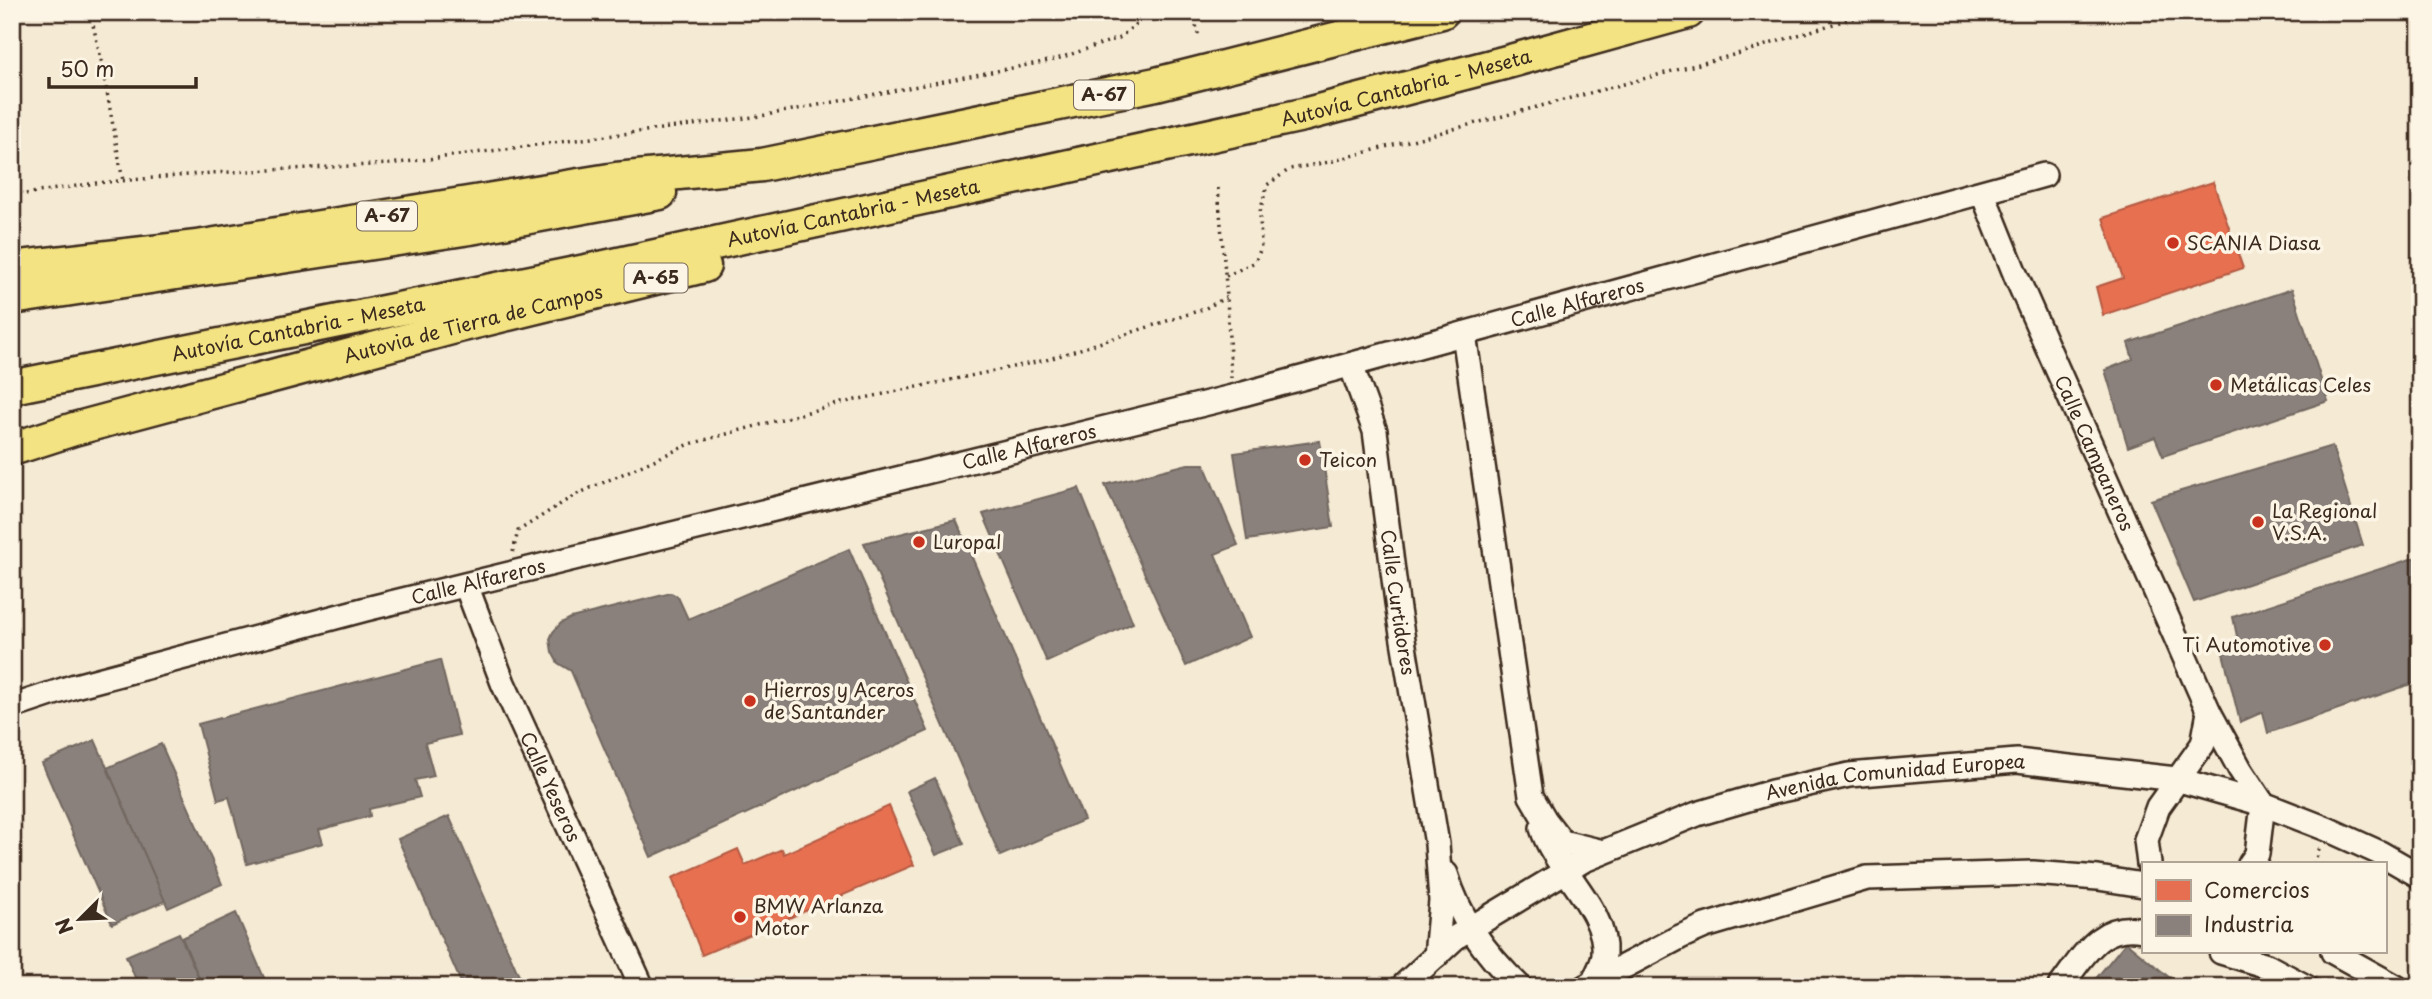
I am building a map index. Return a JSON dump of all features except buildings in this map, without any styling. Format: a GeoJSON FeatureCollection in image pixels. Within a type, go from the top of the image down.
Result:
{"type":"FeatureCollection","features":[{"type":"Feature","properties":{"kind":"highway","name":"A-67"},"geometry":{"type":"LineString","coordinates":[[12,268],[197,247],[616,179],[762,165],[1156,84],[1442,12]]}},
{"type":"Feature","properties":{"kind":"highway","name":"Autovía Cantabria - Meseta"},"geometry":{"type":"LineString","coordinates":[[12,387],[610,266],[1303,115],[1688,12]]}},
{"type":"Feature","properties":{"kind":"highway","name":"Autovia de Tierra de Campos"},"geometry":{"type":"LineString","coordinates":[[12,449],[74,429],[459,326],[1303,115]]}},
{"type":"Feature","properties":{"kind":"highway"},"geometry":{"type":"LineString","coordinates":[[12,298],[470,228],[677,190],[762,165]]}},
{"type":"Feature","properties":{"kind":"street","name":"Calle Alfareros"},"geometry":{"type":"LineString","coordinates":[[12,707],[75,686],[466,585],[1232,397],[1983,194],[2044,175]]}},
{"type":"Feature","properties":{"kind":"street","name":"Calle Campaneros"},"geometry":{"type":"LineString","coordinates":[[1983,194],[2022,289],[2209,712],[2239,769],[2263,804]]}},
{"type":"Feature","properties":{"kind":"street"},"geometry":{"type":"LineString","coordinates":[[1464,334],[1531,796],[1545,839],[1597,919],[1603,936],[1604,958],[1590,984]]}},
{"type":"Feature","properties":{"kind":"street","name":"Calle Curtidores"},"geometry":{"type":"LineString","coordinates":[[1352,365],[1375,430],[1398,610],[1437,844],[1441,901],[1436,956]]}},
{"type":"Feature","properties":{"kind":"street","name":"Calle Yeseros"},"geometry":{"type":"LineString","coordinates":[[466,585],[503,682],[636,985]]}},
{"type":"Feature","properties":{"kind":"street"},"geometry":{"type":"LineString","coordinates":[[2149,862],[2146,840],[2158,807],[2203,744],[2209,712]]}},
{"type":"Feature","properties":{"kind":"street","name":"Avenida Comunidad Europea"},"geometry":{"type":"LineString","coordinates":[[1402,987],[1456,937],[1564,872],[1604,852],[1697,814],[1772,792],[1849,775],[2017,761],[2176,779],[2263,804],[2380,853],[2420,876]]}},
{"type":"Feature","properties":{"kind":"street"},"geometry":{"type":"LineString","coordinates":[[1531,796],[1562,842],[1604,852]]}},
{"type":"Feature","properties":{"kind":"street"},"geometry":{"type":"LineString","coordinates":[[2251,862],[2257,854],[2263,804]]}},
{"type":"Feature","properties":{"kind":"street","name":"Calle Curtidores"},"geometry":{"type":"LineString","coordinates":[[1437,844],[1454,899],[1471,928],[1502,970],[1520,987]]}},
{"type":"Feature","properties":{"kind":"street"},"geometry":{"type":"LineString","coordinates":[[1590,984],[1705,926],[1867,878],[2033,873],[2142,885]]}},
{"type":"Feature","properties":{"kind":"street"},"geometry":{"type":"LineString","coordinates":[[2060,987],[2088,949],[2105,933],[2119,928],[2142,930]]}},
{"type":"Feature","properties":{"kind":"street"},"geometry":{"type":"LineString","coordinates":[[2228,954],[2267,966],[2306,987]]}},
{"type":"Feature","properties":{"kind":"street"},"geometry":{"type":"LineString","coordinates":[[2337,954],[2396,987]]}},
{"type":"Feature","properties":{"kind":"path"},"geometry":{"type":"LineString","coordinates":[[89,12],[124,181]]}},
{"type":"Feature","properties":{"kind":"path"},"geometry":{"type":"LineString","coordinates":[[12,197],[96,183],[211,173],[390,164],[761,116],[1054,60],[1119,38],[1140,21],[1143,12]]}},
{"type":"Feature","properties":{"kind":"path"},"geometry":{"type":"LineString","coordinates":[[1193,12],[1199,38]]}},
{"type":"Feature","properties":{"kind":"path"},"geometry":{"type":"LineString","coordinates":[[1226,276],[1255,262],[1261,248],[1260,212],[1267,185],[1290,169],[1329,162],[1737,54],[1872,12]]}},
{"type":"Feature","properties":{"kind":"path"},"geometry":{"type":"LineString","coordinates":[[1218,188],[1226,276],[1232,397]]}},
{"type":"Feature","properties":{"kind":"path"},"geometry":{"type":"LineString","coordinates":[[507,575],[518,531],[575,495],[690,444],[841,403],[1046,360],[1204,309],[1227,297]]}},
{"type":"Feature","properties":{"kind":"place","name":"SCANIA Diasa"},"geometry":{"type":"Point","coordinates":[2173,243]}},
{"type":"Feature","properties":{"kind":"place","name":"Metálicas Celes"},"geometry":{"type":"Point","coordinates":[2216,385]}},
{"type":"Feature","properties":{"kind":"place","name":"Teicon"},"geometry":{"type":"Point","coordinates":[1305,460]}},
{"type":"Feature","properties":{"kind":"place","name":"La Regional V.S.A."},"geometry":{"type":"Point","coordinates":[2258,522]}},
{"type":"Feature","properties":{"kind":"place","name":"Luropal"},"geometry":{"type":"Point","coordinates":[919,542]}},
{"type":"Feature","properties":{"kind":"place","name":"Ti Automotive"},"geometry":{"type":"Point","coordinates":[2325,645]}},
{"type":"Feature","properties":{"kind":"place","name":"Hierros y Aceros de Santander"},"geometry":{"type":"Point","coordinates":[750,701]}},
{"type":"Feature","properties":{"kind":"place","name":"BMW Arlanza Motor"},"geometry":{"type":"Point","coordinates":[740,917]}}]}
